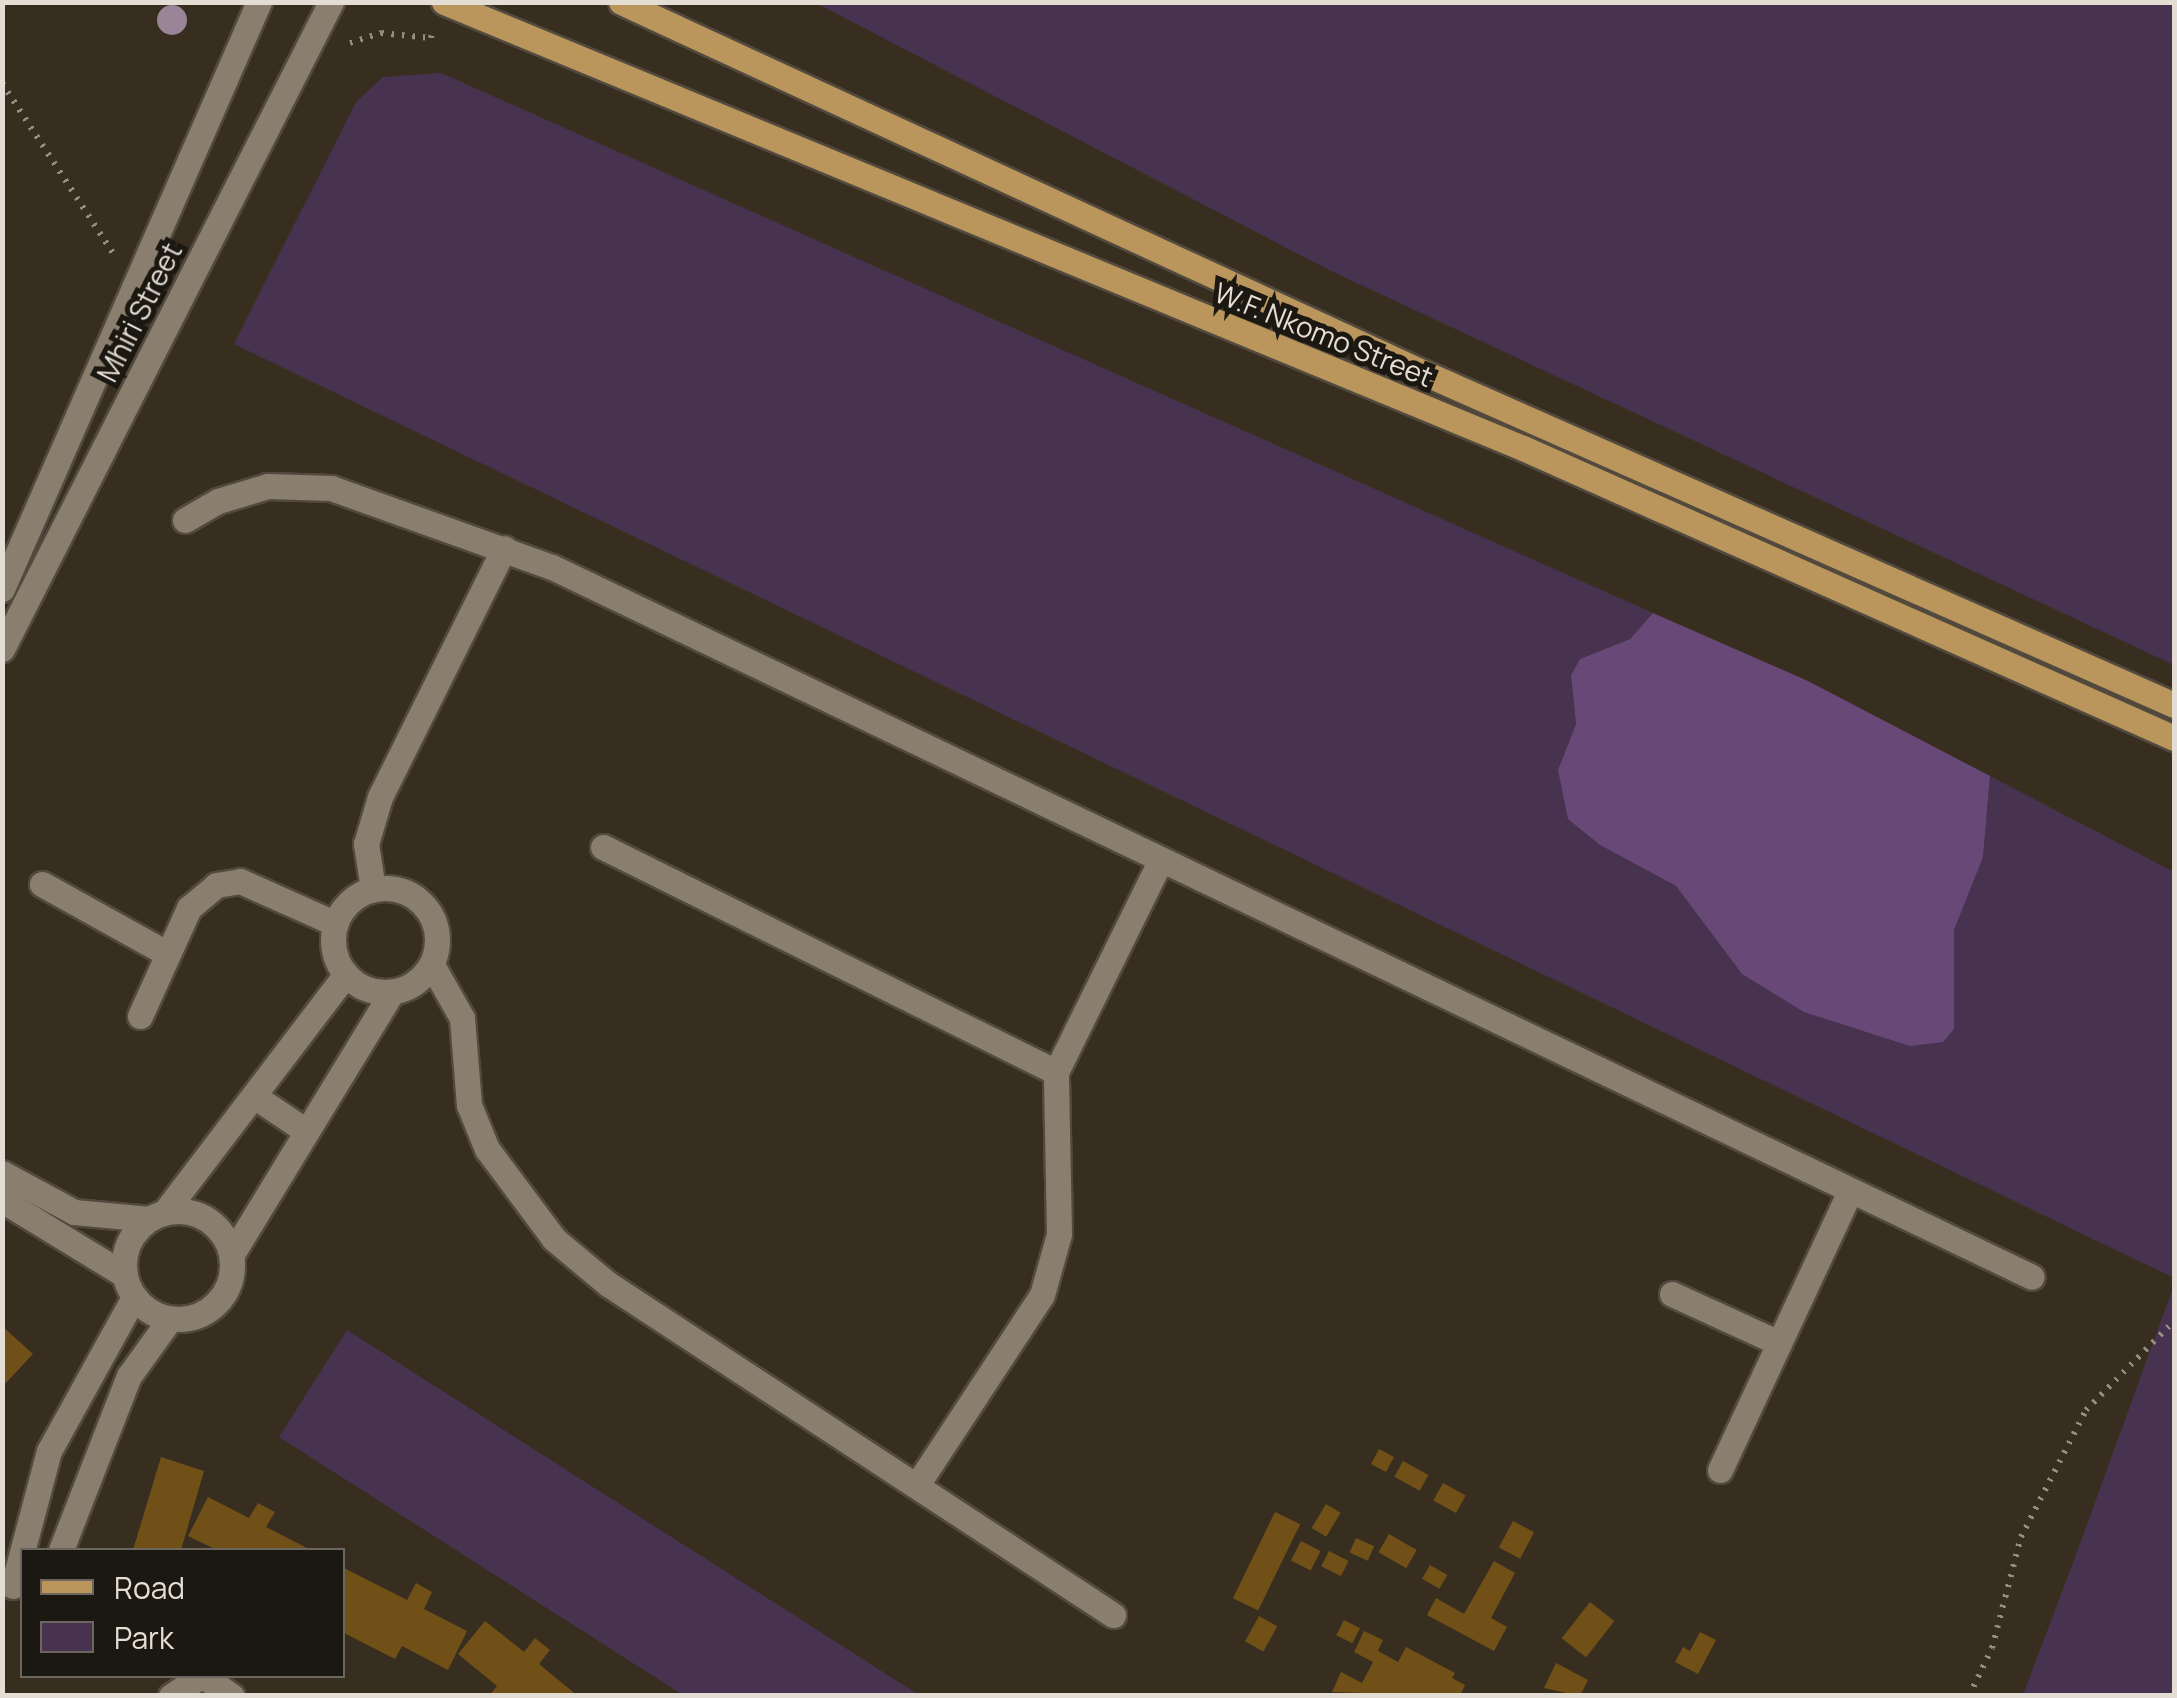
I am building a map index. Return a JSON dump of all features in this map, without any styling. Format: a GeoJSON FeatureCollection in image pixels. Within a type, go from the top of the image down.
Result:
{"type":"FeatureCollection","features":[{"type":"Feature","properties":{"kind":"main road","name":"W.F. Nkomo Street"},"geometry":{"type":"LineString","coordinates":[[621,2],[1404,364],[2174,706]]}},
{"type":"Feature","properties":{"kind":"main road","name":"W.F. Nkomo Street"},"geometry":{"type":"LineString","coordinates":[[439,11],[1523,448],[2174,738]]}},
{"type":"Feature","properties":{"kind":"street","name":"Mhiri Street"},"geometry":{"type":"LineString","coordinates":[[2,589],[132,284],[259,2]]}},
{"type":"Feature","properties":{"kind":"street","name":"Mhiri Street"},"geometry":{"type":"LineString","coordinates":[[2,650],[331,2]]}},
{"type":"Feature","properties":{"kind":"street"},"geometry":{"type":"LineString","coordinates":[[186,520],[218,501],[268,486],[331,488],[504,548],[2032,1277]]}},
{"type":"Feature","properties":{"kind":"street"},"geometry":{"type":"LineString","coordinates":[[373,888],[366,844],[380,797],[504,548]]}},
{"type":"Feature","properties":{"kind":"street"},"geometry":{"type":"LineString","coordinates":[[602,847],[1056,1072]]}},
{"type":"Feature","properties":{"kind":"street"},"geometry":{"type":"LineString","coordinates":[[916,1484],[1042,1294],[1054,1263],[1056,1072],[1160,862]]}},
{"type":"Feature","properties":{"kind":"street"},"geometry":{"type":"LineString","coordinates":[[140,1016],[188,908],[216,885],[240,881],[334,924]]}},
{"type":"Feature","properties":{"kind":"street"},"geometry":{"type":"LineString","coordinates":[[42,884],[168,954]]}},
{"type":"Feature","properties":{"kind":"street"},"geometry":{"type":"LineString","coordinates":[[373,888],[391,888],[422,903],[436,932],[432,965],[422,979],[392,992],[375,992],[345,975],[336,959],[334,924],[356,896],[373,888]]}},
{"type":"Feature","properties":{"kind":"street"},"geometry":{"type":"LineString","coordinates":[[432,965],[462,1018],[469,1106],[487,1149],[554,1239],[608,1284],[1113,1615]]}},
{"type":"Feature","properties":{"kind":"street"},"geometry":{"type":"LineString","coordinates":[[13,1589],[19,1542],[49,1452],[130,1286],[128,1242],[157,1216],[345,975]]}},
{"type":"Feature","properties":{"kind":"street"},"geometry":{"type":"LineString","coordinates":[[62,1548],[128,1376],[170,1320],[204,1313],[228,1288],[232,1254],[392,992]]}},
{"type":"Feature","properties":{"kind":"street"},"geometry":{"type":"LineString","coordinates":[[254,1096],[306,1131]]}},
{"type":"Feature","properties":{"kind":"street"},"geometry":{"type":"LineString","coordinates":[[2,1172],[74,1212],[157,1216],[182,1211],[214,1224],[232,1254]]}},
{"type":"Feature","properties":{"kind":"street"},"geometry":{"type":"LineString","coordinates":[[1720,1470],[1850,1191]]}},
{"type":"Feature","properties":{"kind":"street"},"geometry":{"type":"LineString","coordinates":[[2,1200],[130,1286],[170,1320]]}},
{"type":"Feature","properties":{"kind":"street"},"geometry":{"type":"LineString","coordinates":[[1672,1294],[1779,1344]]}},
{"type":"Feature","properties":{"kind":"street"},"geometry":{"type":"LineString","coordinates":[[77,1400],[116,1406]]}},
{"type":"Feature","properties":{"kind":"street"},"geometry":{"type":"LineString","coordinates":[[171,1696],[199,1678]]}},
{"type":"Feature","properties":{"kind":"street"},"geometry":{"type":"LineString","coordinates":[[205,1678],[232,1696]]}},
{"type":"Feature","properties":{"kind":"path"},"geometry":{"type":"LineString","coordinates":[[314,35],[341,46],[381,33],[430,38],[439,11]]}},
{"type":"Feature","properties":{"kind":"path"},"geometry":{"type":"LineString","coordinates":[[2,83],[132,284]]}},
{"type":"Feature","properties":{"kind":"path"},"geometry":{"type":"LineString","coordinates":[[1968,1696],[1992,1648],[2021,1537],[2086,1410],[2174,1321]]}},
{"type":"Feature","properties":{"kind":"green space"},"geometry":{"type":"Polygon","coordinates":[[[816,3],[2174,3],[2174,665],[1329,270],[816,3]]]}},
{"type":"Feature","properties":{"kind":"green space"},"geometry":{"type":"Polygon","coordinates":[[[441,73],[1653,613],[1630,639],[1580,659],[1571,675],[1576,724],[1558,770],[1600,845],[1676,886],[1742,974],[1954,1029],[1953,930],[1983,856],[1990,776],[2174,872],[2174,1278],[234,344],[356,102],[383,77],[441,73]]]}},
{"type":"Feature","properties":{"kind":"green space"},"geometry":{"type":"Polygon","coordinates":[[[2174,1285],[2174,1695],[2023,1695],[2077,1552],[2174,1285]]]}},
{"type":"Feature","properties":{"kind":"green space"},"geometry":{"type":"Polygon","coordinates":[[[347,1330],[919,1695],[683,1695],[279,1437],[347,1330]]]}},
{"type":"Feature","properties":{"kind":"shaded area"},"geometry":{"type":"Polygon","coordinates":[[[1653,613],[1808,681],[1990,776],[1983,857],[1954,930],[1954,1029],[1943,1042],[1910,1046],[1804,1012],[1742,974],[1676,886],[1600,845],[1568,819],[1558,770],[1576,724],[1571,675],[1580,659],[1630,639],[1653,613]]]}},
{"type":"Feature","properties":{"kind":"building"},"geometry":{"type":"Polygon","coordinates":[[[2,1326],[33,1354],[2,1387],[2,1326]]]}},
{"type":"Feature","properties":{"kind":"building"},"geometry":{"type":"Polygon","coordinates":[[[1379,1449],[1394,1457],[1386,1472],[1371,1464],[1379,1449]]]}},
{"type":"Feature","properties":{"kind":"building"},"geometry":{"type":"Polygon","coordinates":[[[161,1457],[204,1471],[182,1548],[134,1548],[161,1457]]]}},
{"type":"Feature","properties":{"kind":"building"},"geometry":{"type":"Polygon","coordinates":[[[1403,1461],[1428,1475],[1420,1491],[1394,1477],[1403,1461]]]}},
{"type":"Feature","properties":{"kind":"building"},"geometry":{"type":"Polygon","coordinates":[[[1443,1483],[1466,1496],[1456,1513],[1433,1500],[1443,1483]]]}},
{"type":"Feature","properties":{"kind":"building"},"geometry":{"type":"Polygon","coordinates":[[[208,1497],[249,1518],[258,1503],[275,1512],[266,1527],[307,1548],[213,1548],[188,1536],[208,1497]]]}},
{"type":"Feature","properties":{"kind":"building"},"geometry":{"type":"Polygon","coordinates":[[[1326,1504],[1341,1513],[1326,1537],[1312,1528],[1326,1504]]]}},
{"type":"Feature","properties":{"kind":"building"},"geometry":{"type":"Polygon","coordinates":[[[1275,1512],[1300,1524],[1258,1611],[1233,1598],[1275,1512]]]}},
{"type":"Feature","properties":{"kind":"building"},"geometry":{"type":"Polygon","coordinates":[[[1513,1521],[1534,1532],[1520,1559],[1499,1547],[1513,1521]]]}},
{"type":"Feature","properties":{"kind":"building"},"geometry":{"type":"Polygon","coordinates":[[[1389,1534],[1417,1550],[1406,1568],[1378,1552],[1389,1534]]]}},
{"type":"Feature","properties":{"kind":"building"},"geometry":{"type":"Polygon","coordinates":[[[1356,1538],[1374,1546],[1368,1561],[1349,1553],[1356,1538]]]}},
{"type":"Feature","properties":{"kind":"building"},"geometry":{"type":"Polygon","coordinates":[[[1301,1541],[1321,1551],[1311,1571],[1291,1561],[1301,1541]]]}},
{"type":"Feature","properties":{"kind":"building"},"geometry":{"type":"Polygon","coordinates":[[[1329,1551],[1349,1561],[1341,1576],[1321,1566],[1329,1551]]]}},
{"type":"Feature","properties":{"kind":"building"},"geometry":{"type":"Polygon","coordinates":[[[1494,1561],[1515,1573],[1491,1618],[1507,1627],[1494,1651],[1427,1615],[1436,1598],[1464,1614],[1494,1561]]]}},
{"type":"Feature","properties":{"kind":"building"},"geometry":{"type":"Polygon","coordinates":[[[1430,1565],[1447,1575],[1439,1589],[1422,1579],[1430,1565]]]}},
{"type":"Feature","properties":{"kind":"building"},"geometry":{"type":"Polygon","coordinates":[[[345,1569],[407,1600],[416,1583],[432,1592],[424,1609],[467,1631],[448,1670],[402,1646],[395,1659],[345,1634],[345,1569]]]}},
{"type":"Feature","properties":{"kind":"building"},"geometry":{"type":"Polygon","coordinates":[[[1590,1602],[1614,1621],[1586,1657],[1562,1638],[1590,1602]]]}},
{"type":"Feature","properties":{"kind":"building"},"geometry":{"type":"Polygon","coordinates":[[[1259,1616],[1277,1626],[1263,1652],[1245,1641],[1259,1616]]]}},
{"type":"Feature","properties":{"kind":"building"},"geometry":{"type":"Polygon","coordinates":[[[1344,1620],[1360,1628],[1352,1643],[1336,1635],[1344,1620]]]}},
{"type":"Feature","properties":{"kind":"building"},"geometry":{"type":"Polygon","coordinates":[[[485,1621],[524,1652],[535,1638],[550,1650],[539,1664],[578,1696],[489,1696],[497,1686],[458,1654],[485,1621]]]}},
{"type":"Feature","properties":{"kind":"building"},"geometry":{"type":"Polygon","coordinates":[[[1364,1631],[1383,1640],[1378,1651],[1398,1662],[1406,1647],[1455,1673],[1452,1678],[1465,1685],[1460,1696],[1332,1692],[1341,1672],[1362,1683],[1373,1662],[1354,1652],[1364,1631]]]}},
{"type":"Feature","properties":{"kind":"building"},"geometry":{"type":"Polygon","coordinates":[[[1700,1632],[1716,1640],[1698,1674],[1675,1662],[1683,1647],[1690,1651],[1700,1632]]]}},
{"type":"Feature","properties":{"kind":"building"},"geometry":{"type":"Polygon","coordinates":[[[1556,1663],[1588,1680],[1580,1696],[1544,1688],[1556,1663]]]}}]}
